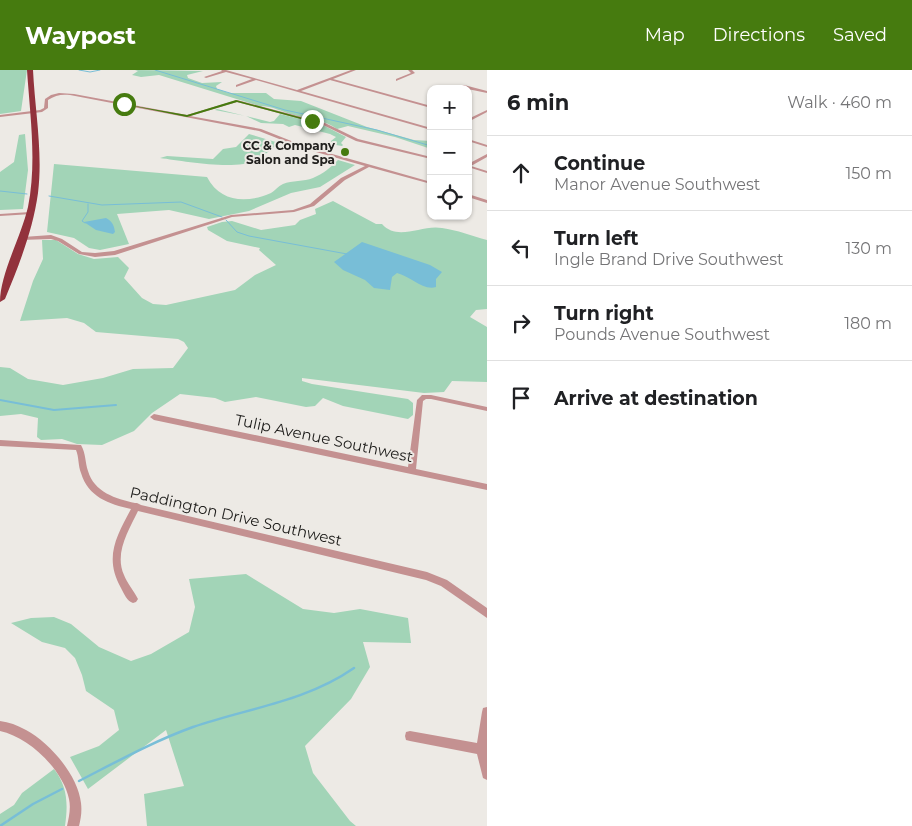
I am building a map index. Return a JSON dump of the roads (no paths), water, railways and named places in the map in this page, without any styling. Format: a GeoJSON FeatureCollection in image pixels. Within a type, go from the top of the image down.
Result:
{"type":"FeatureCollection","features":[{"type":"Feature","properties":{"kind":"highway"},"geometry":{"type":"LineString","coordinates":[[0,299],[23,239],[30,213],[35,172],[30,70]]}},
{"type":"Feature","properties":{"kind":"street"},"geometry":{"type":"LineString","coordinates":[[206,77],[224,70],[427,128]]}},
{"type":"Feature","properties":{"kind":"street"},"geometry":{"type":"LineString","coordinates":[[298,91],[354,70]]}},
{"type":"Feature","properties":{"kind":"street"},"geometry":{"type":"LineString","coordinates":[[397,80],[413,73],[410,70]]}},
{"type":"Feature","properties":{"kind":"street"},"geometry":{"type":"LineString","coordinates":[[237,86],[256,79]]}},
{"type":"Feature","properties":{"kind":"street"},"geometry":{"type":"LineString","coordinates":[[329,79],[427,106]]}},
{"type":"Feature","properties":{"kind":"street"},"geometry":{"type":"LineString","coordinates":[[472,88],[487,92]]}},
{"type":"Feature","properties":{"kind":"street"},"geometry":{"type":"LineString","coordinates":[[0,116],[33,113],[46,108],[48,98],[64,94],[260,130],[303,147],[427,182]]}},
{"type":"Feature","properties":{"kind":"street"},"geometry":{"type":"LineString","coordinates":[[187,116],[237,101],[324,124],[357,140],[427,157]]}},
{"type":"Feature","properties":{"kind":"street"},"geometry":{"type":"LineString","coordinates":[[474,118],[487,111]]}},
{"type":"Feature","properties":{"kind":"street"},"geometry":{"type":"LineString","coordinates":[[472,141],[487,146]]}},
{"type":"Feature","properties":{"kind":"street"},"geometry":{"type":"LineString","coordinates":[[472,164],[487,155]]}},
{"type":"Feature","properties":{"kind":"street"},"geometry":{"type":"LineString","coordinates":[[23,239],[51,237],[60,240],[81,253],[95,255],[115,253],[231,216],[294,211],[312,205],[342,179],[368,166]]}},
{"type":"Feature","properties":{"kind":"street"},"geometry":{"type":"LineString","coordinates":[[472,167],[487,172]]}},
{"type":"Feature","properties":{"kind":"street"},"geometry":{"type":"LineString","coordinates":[[472,196],[487,202]]}},
{"type":"Feature","properties":{"kind":"street"},"geometry":{"type":"LineString","coordinates":[[0,214],[30,213]]}},
{"type":"Feature","properties":{"kind":"street"},"geometry":{"type":"LineString","coordinates":[[412,470],[418,403],[424,397],[487,409]]}},
{"type":"Feature","properties":{"kind":"street","name":"Tulip Avenue Southwest"},"geometry":{"type":"LineString","coordinates":[[154,417],[487,487]]}},
{"type":"Feature","properties":{"kind":"street","name":"Paddington Drive Southwest"},"geometry":{"type":"LineString","coordinates":[[0,443],[78,447],[82,454],[86,477],[97,491],[114,502],[426,576],[444,583],[487,614]]}},
{"type":"Feature","properties":{"kind":"street"},"geometry":{"type":"LineString","coordinates":[[133,599],[118,572],[116,560],[126,527],[137,506]]}},
{"type":"Feature","properties":{"kind":"street"},"geometry":{"type":"LineString","coordinates":[[487,712],[482,749],[487,774]]}},
{"type":"Feature","properties":{"kind":"street"},"geometry":{"type":"LineString","coordinates":[[0,726],[14,729],[35,742],[63,770],[75,799],[76,812],[73,826]]}},
{"type":"Feature","properties":{"kind":"street"},"geometry":{"type":"LineString","coordinates":[[410,736],[482,749]]}},
{"type":"Feature","properties":{"kind":"water"},"geometry":{"type":"Polygon","coordinates":[[[106,218],[113,225],[115,232],[113,234],[96,230],[84,222],[106,218]]]}},
{"type":"Feature","properties":{"kind":"water"},"geometry":{"type":"Polygon","coordinates":[[[362,242],[430,265],[442,272],[436,279],[436,287],[426,287],[397,273],[392,277],[390,290],[374,288],[365,280],[343,270],[334,262],[362,242]]]}},
{"type":"Feature","properties":{"kind":"waterway"},"geometry":{"type":"LineString","coordinates":[[79,70],[90,72],[100,70]]}},
{"type":"Feature","properties":{"kind":"waterway"},"geometry":{"type":"LineString","coordinates":[[155,70],[285,110],[377,130],[427,145]]}},
{"type":"Feature","properties":{"kind":"waterway"},"geometry":{"type":"LineString","coordinates":[[0,191],[27,194]]}},
{"type":"Feature","properties":{"kind":"waterway"},"geometry":{"type":"LineString","coordinates":[[49,196],[102,205],[181,202],[222,217]]}},
{"type":"Feature","properties":{"kind":"waterway"},"geometry":{"type":"LineString","coordinates":[[85,223],[82,221],[88,212],[88,204]]}},
{"type":"Feature","properties":{"kind":"waterway"},"geometry":{"type":"LineString","coordinates":[[226,220],[237,232],[249,236],[347,254]]}},
{"type":"Feature","properties":{"kind":"waterway"},"geometry":{"type":"LineString","coordinates":[[0,400],[54,410],[116,405]]}},
{"type":"Feature","properties":{"kind":"waterway"},"geometry":{"type":"LineString","coordinates":[[79,781],[135,752],[178,733],[214,720],[296,697],[335,680],[354,668]]}},
{"type":"Feature","properties":{"kind":"waterway"},"geometry":{"type":"LineString","coordinates":[[0,826],[33,804],[62,789]]}},
{"type":"Feature","properties":{"kind":"place","name":"CC & Company Salon and Spa"},"geometry":{"type":"Point","coordinates":[345,152]}}]}
